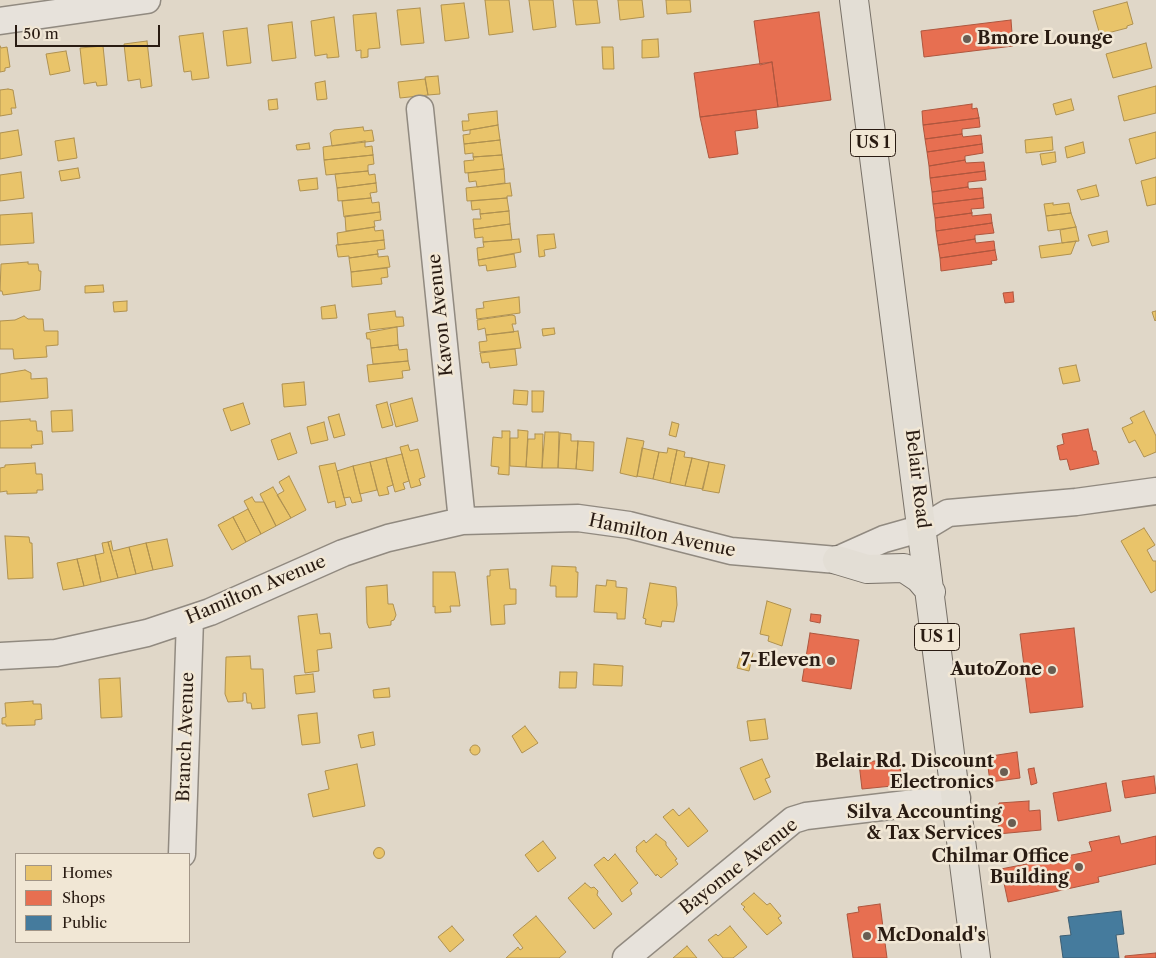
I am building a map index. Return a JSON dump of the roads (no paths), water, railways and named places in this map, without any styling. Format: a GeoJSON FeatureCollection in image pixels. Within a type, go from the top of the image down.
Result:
{"type":"FeatureCollection","features":[{"type":"Feature","properties":{"kind":"main road","name":"Belair Road"},"geometry":{"type":"LineString","coordinates":[[854,0],[923,528],[976,958]]}},
{"type":"Feature","properties":{"kind":"main road"},"geometry":{"type":"LineString","coordinates":[[836,560],[866,569],[904,568],[919,578],[931,592]]}},
{"type":"Feature","properties":{"kind":"street"},"geometry":{"type":"LineString","coordinates":[[0,21],[147,0]]}},
{"type":"Feature","properties":{"kind":"street","name":"Kavon Avenue"},"geometry":{"type":"LineString","coordinates":[[420,109],[462,521]]}},
{"type":"Feature","properties":{"kind":"street","name":"Hamilton Avenue"},"geometry":{"type":"LineString","coordinates":[[0,656],[56,653],[87,648],[148,633],[190,619],[255,593],[342,553],[388,538],[462,521],[578,518],[629,525],[731,551],[836,560],[884,540],[923,528],[948,513],[1076,502],[1156,491]]}},
{"type":"Feature","properties":{"kind":"street","name":"Branch Avenue"},"geometry":{"type":"LineString","coordinates":[[182,853],[190,619]]}},
{"type":"Feature","properties":{"kind":"street","name":"Bayonne Avenue"},"geometry":{"type":"LineString","coordinates":[[626,958],[793,820],[806,816],[956,798]]}},
{"type":"Feature","properties":{"kind":"place","name":"Bmore Lounge"},"geometry":{"type":"Point","coordinates":[967,39]}},
{"type":"Feature","properties":{"kind":"place","name":"7-Eleven"},"geometry":{"type":"Point","coordinates":[831,661]}},
{"type":"Feature","properties":{"kind":"place","name":"AutoZone"},"geometry":{"type":"Point","coordinates":[1052,670]}},
{"type":"Feature","properties":{"kind":"place","name":"Belair Rd. Discount Electronics"},"geometry":{"type":"Point","coordinates":[1004,772]}},
{"type":"Feature","properties":{"kind":"place","name":"Silva Accounting & Tax Services"},"geometry":{"type":"Point","coordinates":[1012,823]}},
{"type":"Feature","properties":{"kind":"place","name":"Chilmar Office Building"},"geometry":{"type":"Point","coordinates":[1079,867]}},
{"type":"Feature","properties":{"kind":"place","name":"McDonald's"},"geometry":{"type":"Point","coordinates":[867,936]}}]}
